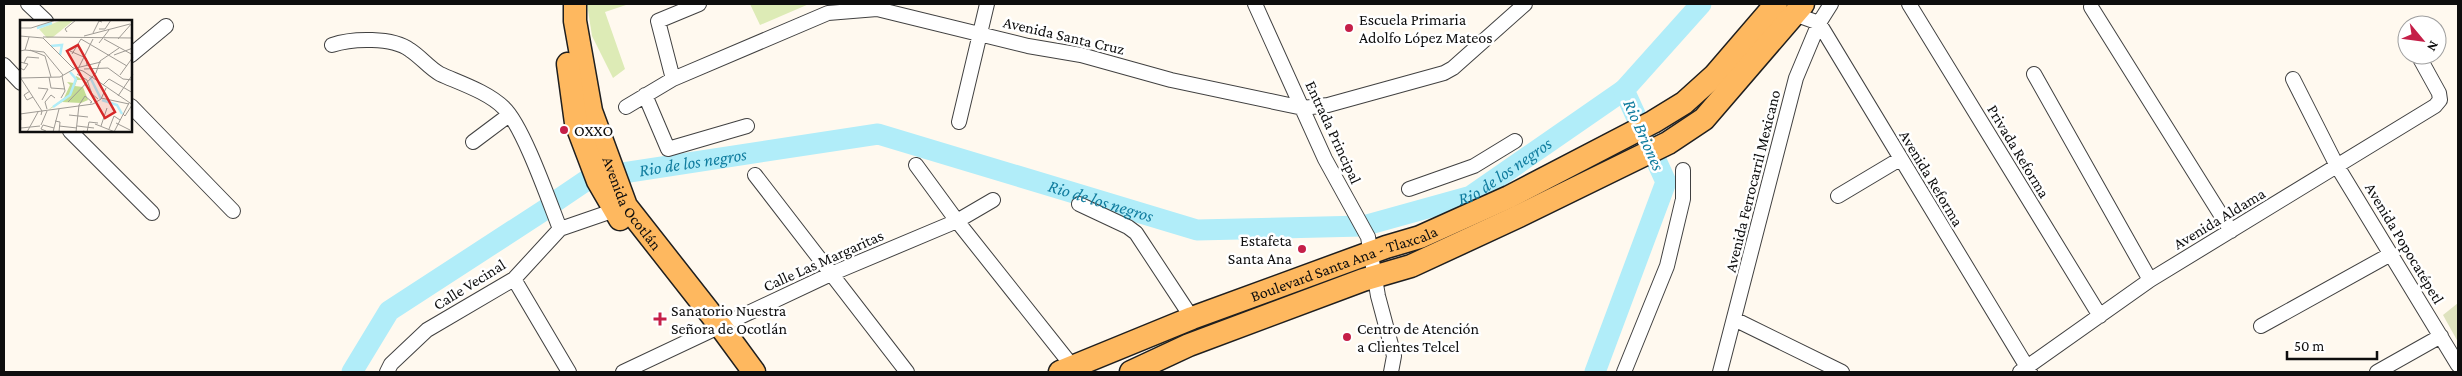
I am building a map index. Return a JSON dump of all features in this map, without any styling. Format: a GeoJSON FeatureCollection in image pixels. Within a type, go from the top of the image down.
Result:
{"type":"FeatureCollection","features":[{"type":"Feature","properties":{"kind":"main road","name":"Avenida Ocotlán"},"geometry":{"type":"LineString","coordinates":[[563,4],[563,31],[576,123],[599,159],[620,208],[715,329],[754,372]]}},
{"type":"Feature","properties":{"kind":"main road","name":"Avenida Ocotlán"},"geometry":{"type":"LineString","coordinates":[[575,4],[575,21],[599,159]]}},
{"type":"Feature","properties":{"kind":"main road","name":"Boulevard Santa Ana - Tlaxcala"},"geometry":{"type":"LineString","coordinates":[[1134,371],[1189,345],[1376,276],[1411,266],[1514,206],[1555,173],[1672,110],[1699,91],[1791,7]]}},
{"type":"Feature","properties":{"kind":"main road","name":"Boulevard Santa Ana - Tlaxcala"},"geometry":{"type":"LineString","coordinates":[[1066,370],[1370,245],[1420,237],[1514,206],[1566,193],[1628,163],[1684,133],[1704,119],[1722,101],[1791,7]]}},
{"type":"Feature","properties":{"kind":"main road"},"geometry":{"type":"LineString","coordinates":[[1555,173],[1566,193]]}},
{"type":"Feature","properties":{"kind":"main road","name":"Avenida Ocotlán"},"geometry":{"type":"LineString","coordinates":[[715,329],[736,372]]}},
{"type":"Feature","properties":{"kind":"main road"},"geometry":{"type":"LineString","coordinates":[[1134,371],[1129,364],[1131,354],[1161,337],[1168,329]]}},
{"type":"Feature","properties":{"kind":"street"},"geometry":{"type":"LineString","coordinates":[[28,4],[45,20]]}},
{"type":"Feature","properties":{"kind":"street"},"geometry":{"type":"LineString","coordinates":[[673,79],[658,21],[699,4]]}},
{"type":"Feature","properties":{"kind":"street"},"geometry":{"type":"LineString","coordinates":[[959,122],[987,4]]}},
{"type":"Feature","properties":{"kind":"street","name":"Entrada Principal"},"geometry":{"type":"LineString","coordinates":[[1255,4],[1325,159],[1370,245],[1378,296],[1394,356],[1391,372]]}},
{"type":"Feature","properties":{"kind":"street","name":"Avenida Santa Cruz"},"geometry":{"type":"LineString","coordinates":[[626,107],[673,79],[828,13],[878,9],[980,34],[1081,55],[1171,80],[1303,108],[1328,105],[1444,73],[1453,68],[1524,4]]}},
{"type":"Feature","properties":{"kind":"street","name":"Avenida Ferrocarril Mexicano"},"geometry":{"type":"LineString","coordinates":[[1720,372],[1796,78],[1819,23],[1830,4]]}},
{"type":"Feature","properties":{"kind":"street","name":"Privada Reforma"},"geometry":{"type":"LineString","coordinates":[[1909,4],[2100,316]]}},
{"type":"Feature","properties":{"kind":"street"},"geometry":{"type":"LineString","coordinates":[[1791,7],[1819,23]]}},
{"type":"Feature","properties":{"kind":"street"},"geometry":{"type":"LineString","coordinates":[[2092,8],[2231,231]]}},
{"type":"Feature","properties":{"kind":"street","name":"Avenida Reforma"},"geometry":{"type":"LineString","coordinates":[[1819,23],[2025,371]]}},
{"type":"Feature","properties":{"kind":"street"},"geometry":{"type":"LineString","coordinates":[[132,54],[166,26]]}},
{"type":"Feature","properties":{"kind":"street"},"geometry":{"type":"LineString","coordinates":[[332,45],[346,40],[373,40],[409,48],[436,72],[486,96],[505,108],[520,134],[560,229]]}},
{"type":"Feature","properties":{"kind":"street","name":"Avenida Aldama"},"geometry":{"type":"LineString","coordinates":[[2025,371],[2150,280],[2435,106],[2440,100],[2439,93],[2424,65]]}},
{"type":"Feature","properties":{"kind":"street"},"geometry":{"type":"LineString","coordinates":[[4,66],[20,82]]}},
{"type":"Feature","properties":{"kind":"street"},"geometry":{"type":"LineString","coordinates":[[2034,74],[2150,280]]}},
{"type":"Feature","properties":{"kind":"street","name":"Avenida Popocatépetl"},"geometry":{"type":"LineString","coordinates":[[2292,79],[2337,166],[2458,365]]}},
{"type":"Feature","properties":{"kind":"street"},"geometry":{"type":"LineString","coordinates":[[645,95],[668,149],[747,126]]}},
{"type":"Feature","properties":{"kind":"street"},"geometry":{"type":"LineString","coordinates":[[132,107],[233,211]]}},
{"type":"Feature","properties":{"kind":"street"},"geometry":{"type":"LineString","coordinates":[[473,142],[509,116]]}},
{"type":"Feature","properties":{"kind":"street"},"geometry":{"type":"LineString","coordinates":[[71,132],[152,213]]}},
{"type":"Feature","properties":{"kind":"street"},"geometry":{"type":"LineString","coordinates":[[1409,189],[1474,166],[1515,141]]}},
{"type":"Feature","properties":{"kind":"street"},"geometry":{"type":"LineString","coordinates":[[1838,196],[1900,159]]}},
{"type":"Feature","properties":{"kind":"street"},"geometry":{"type":"LineString","coordinates":[[916,165],[1066,370]]}},
{"type":"Feature","properties":{"kind":"street"},"geometry":{"type":"LineString","coordinates":[[1624,372],[1667,266],[1683,199],[1683,170]]}},
{"type":"Feature","properties":{"kind":"street"},"geometry":{"type":"LineString","coordinates":[[755,175],[907,372]]}},
{"type":"Feature","properties":{"kind":"street","name":"Calle Las Margaritas"},"geometry":{"type":"LineString","coordinates":[[623,372],[831,274],[957,221],[993,200]]}},
{"type":"Feature","properties":{"kind":"street"},"geometry":{"type":"LineString","coordinates":[[1079,204],[1128,227],[1136,233],[1192,318]]}},
{"type":"Feature","properties":{"kind":"street","name":"Calle Vecinal"},"geometry":{"type":"LineString","coordinates":[[387,372],[391,364],[427,330],[514,280],[560,229],[620,208]]}},
{"type":"Feature","properties":{"kind":"street"},"geometry":{"type":"LineString","coordinates":[[2261,326],[2391,254]]}},
{"type":"Feature","properties":{"kind":"street"},"geometry":{"type":"LineString","coordinates":[[514,280],[569,372]]}},
{"type":"Feature","properties":{"kind":"street"},"geometry":{"type":"LineString","coordinates":[[1734,319],[1842,372]]}},
{"type":"Feature","properties":{"kind":"street"},"geometry":{"type":"LineString","coordinates":[[2377,372],[2418,348],[2439,333]]}},
{"type":"Feature","properties":{"kind":"green space"},"geometry":{"type":"Polygon","coordinates":[[[587,4],[629,4],[605,12],[625,69],[613,78],[592,36],[587,4]]]}},
{"type":"Feature","properties":{"kind":"green space"},"geometry":{"type":"Polygon","coordinates":[[[750,4],[809,4],[760,25],[750,4]]]}},
{"type":"Feature","properties":{"kind":"green space"},"geometry":{"type":"Polygon","coordinates":[[[1288,288],[1287,298],[1148,354],[1168,334],[1288,288]]]}},
{"type":"Feature","properties":{"kind":"green space"},"geometry":{"type":"Polygon","coordinates":[[[2458,303],[2458,342],[2443,315],[2458,303]]]}},
{"type":"Feature","properties":{"kind":"waterway","name":"Rio Briones"},"geometry":{"type":"LineString","coordinates":[[1595,372],[1666,182],[1624,90],[1701,4]]}},
{"type":"Feature","properties":{"kind":"waterway","name":"Rio de los negros"},"geometry":{"type":"LineString","coordinates":[[556,201],[590,178],[878,134],[1197,230],[1363,226],[1471,196],[1624,90]]}},
{"type":"Feature","properties":{"kind":"waterway","name":"Rio de los negros"},"geometry":{"type":"LineString","coordinates":[[352,372],[389,311],[546,209]]}},
{"type":"Feature","properties":{"kind":"place","name":"Escuela Primaria Adolfo López Mateos"},"geometry":{"type":"Point","coordinates":[1349,28]}},
{"type":"Feature","properties":{"kind":"place","name":"OXXO"},"geometry":{"type":"Point","coordinates":[564,130]}},
{"type":"Feature","properties":{"kind":"place","name":"Estafeta Santa Ana"},"geometry":{"type":"Point","coordinates":[1302,249]}},
{"type":"Feature","properties":{"kind":"place","name":"Sanatorio Nuestra Señora de Ocotlán"},"geometry":{"type":"Point","coordinates":[660,319]}},
{"type":"Feature","properties":{"kind":"place","name":"Centro de Atención a Clientes Telcel"},"geometry":{"type":"Point","coordinates":[1347,337]}}]}
